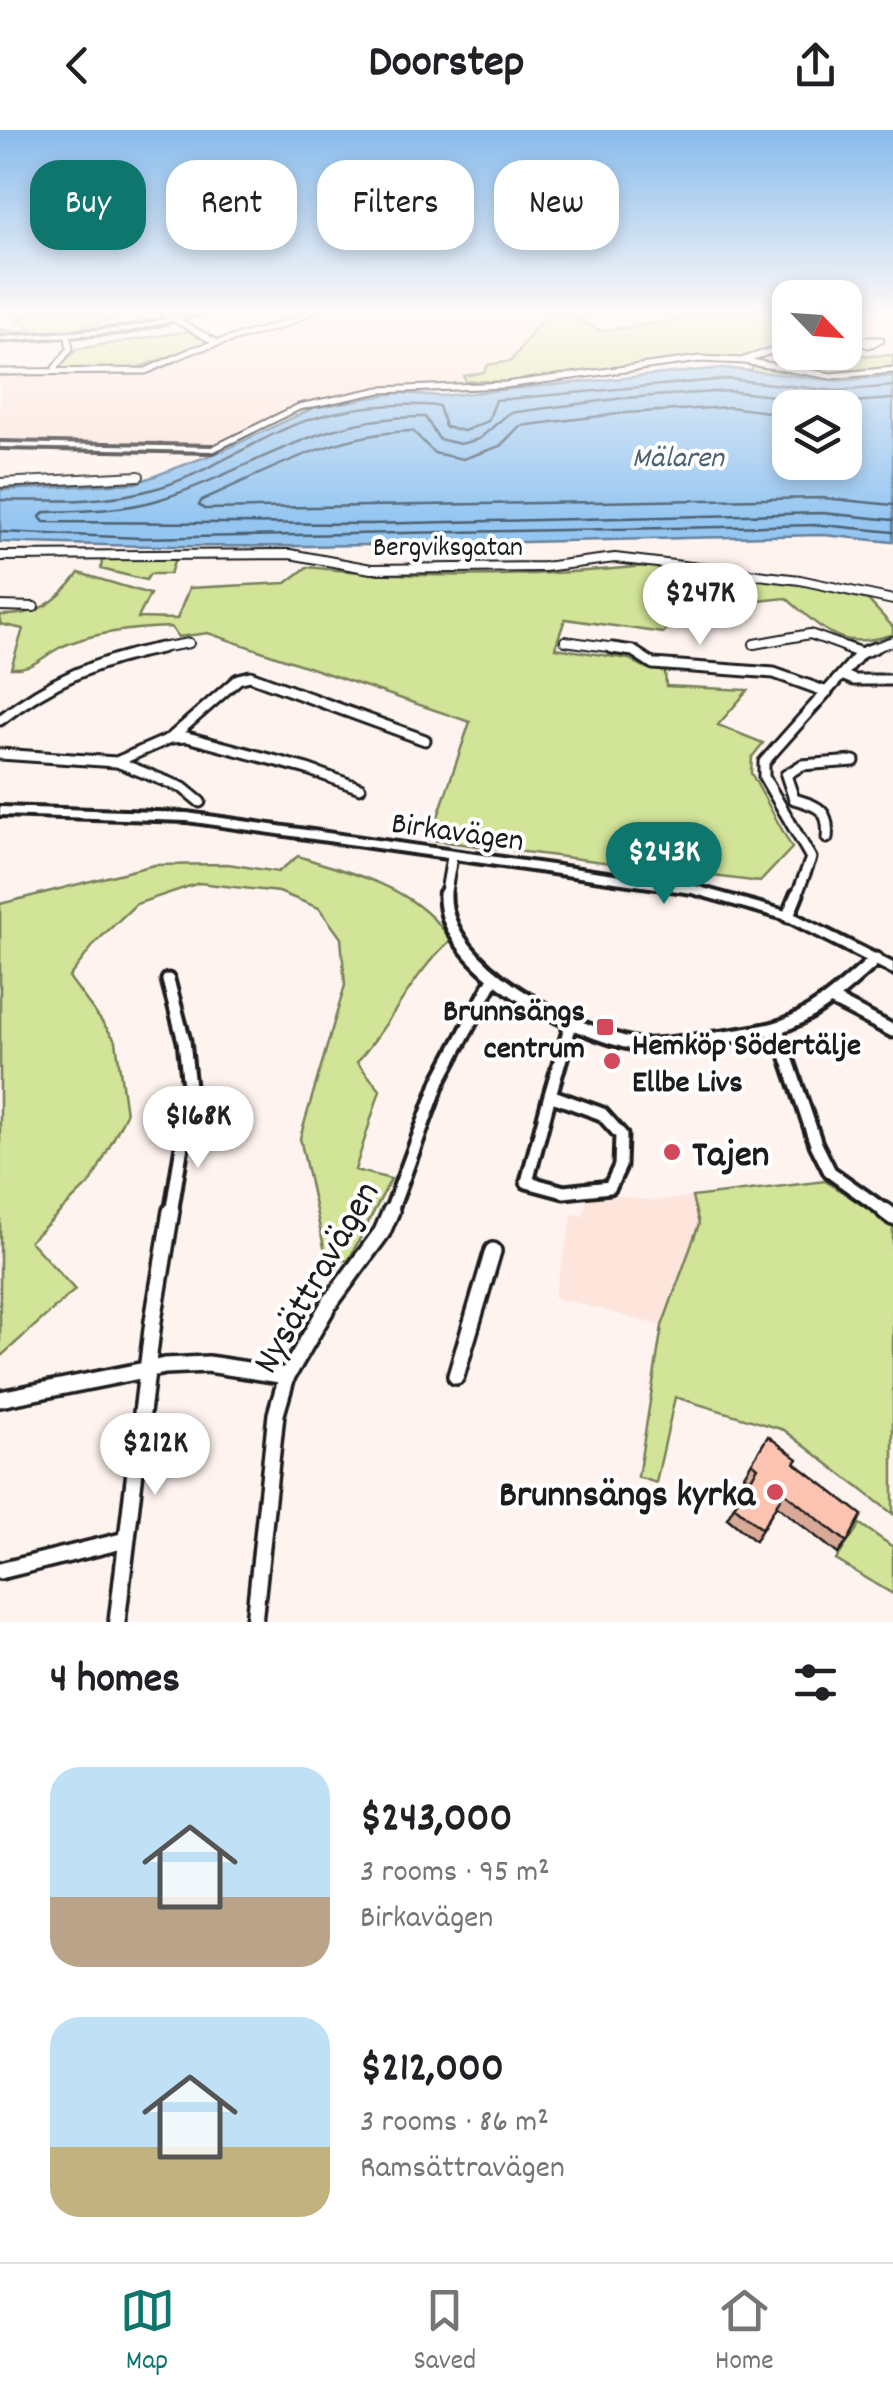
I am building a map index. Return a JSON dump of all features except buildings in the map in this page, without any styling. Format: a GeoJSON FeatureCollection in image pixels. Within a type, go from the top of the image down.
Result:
{"type":"FeatureCollection","features":[{"type":"Feature","properties":{"kind":"street"},"geometry":{"type":"LineString","coordinates":[[0,445],[213,449],[280,416],[320,402],[380,390],[532,381]]}},
{"type":"Feature","properties":{"kind":"street"},"geometry":{"type":"LineString","coordinates":[[0,483],[139,476]]}},
{"type":"Feature","properties":{"kind":"street","name":"Bergviksgatan"},"geometry":{"type":"LineString","coordinates":[[0,556],[290,554],[372,569],[544,567],[615,558],[800,580],[893,600]]}},
{"type":"Feature","properties":{"kind":"street"},"geometry":{"type":"LineString","coordinates":[[0,606],[34,607]]}},
{"type":"Feature","properties":{"kind":"street"},"geometry":{"type":"LineString","coordinates":[[754,644],[810,634],[861,654]]}},
{"type":"Feature","properties":{"kind":"street"},"geometry":{"type":"LineString","coordinates":[[565,641],[633,651],[653,664],[774,673],[827,692]]}},
{"type":"Feature","properties":{"kind":"street"},"geometry":{"type":"LineString","coordinates":[[788,916],[811,858],[764,777],[764,762],[861,654],[893,642]]}},
{"type":"Feature","properties":{"kind":"street"},"geometry":{"type":"LineString","coordinates":[[0,720],[6,710],[66,674],[106,658],[190,643]]}},
{"type":"Feature","properties":{"kind":"street"},"geometry":{"type":"LineString","coordinates":[[842,675],[854,680],[893,680]]}},
{"type":"Feature","properties":{"kind":"street"},"geometry":{"type":"LineString","coordinates":[[116,762],[170,738],[238,679],[250,676],[424,740]]}},
{"type":"Feature","properties":{"kind":"street"},"geometry":{"type":"LineString","coordinates":[[170,738],[187,737],[307,769],[360,788]]}},
{"type":"Feature","properties":{"kind":"street"},"geometry":{"type":"LineString","coordinates":[[0,754],[116,762],[183,788],[200,802]]}},
{"type":"Feature","properties":{"kind":"street"},"geometry":{"type":"LineString","coordinates":[[828,838],[828,818],[821,807],[794,799],[786,775],[802,765],[854,761]]}},
{"type":"Feature","properties":{"kind":"street","name":"Birkavägen"},"geometry":{"type":"LineString","coordinates":[[0,811],[187,818],[692,889],[788,916],[893,969]]}},
{"type":"Feature","properties":{"kind":"street"},"geometry":{"type":"LineString","coordinates":[[452,857],[445,884],[444,916],[493,980],[571,1024],[641,1046],[777,1028],[831,999],[876,959]]}},
{"type":"Feature","properties":{"kind":"street"},"geometry":{"type":"LineString","coordinates":[[116,1622],[154,1320],[190,1096],[184,1041],[168,980]]}},
{"type":"Feature","properties":{"kind":"street","name":"Nysättravägen"},"geometry":{"type":"LineString","coordinates":[[254,1622],[276,1414],[287,1376],[329,1304],[382,1232],[407,1175],[439,1081],[493,980]]}},
{"type":"Feature","properties":{"kind":"street"},"geometry":{"type":"LineString","coordinates":[[831,999],[893,1031]]}},
{"type":"Feature","properties":{"kind":"street"},"geometry":{"type":"LineString","coordinates":[[548,1095],[604,1114],[623,1136],[624,1163],[610,1188],[564,1192],[526,1182],[548,1095],[571,1024]]}},
{"type":"Feature","properties":{"kind":"street"},"geometry":{"type":"LineString","coordinates":[[777,1028],[830,1172],[893,1217]]}},
{"type":"Feature","properties":{"kind":"street"},"geometry":{"type":"LineString","coordinates":[[456,1376],[493,1252]]}},
{"type":"Feature","properties":{"kind":"street"},"geometry":{"type":"LineString","coordinates":[[0,1399],[150,1369],[208,1364],[287,1376]]}},
{"type":"Feature","properties":{"kind":"street"},"geometry":{"type":"LineString","coordinates":[[0,1571],[126,1540]]}},
{"type":"Feature","properties":{"kind":"shaded area"},"geometry":{"type":"Polygon","coordinates":[[[0,381],[479,381],[477,384],[394,387],[315,401],[282,412],[210,448],[0,443],[0,381]]]}},
{"type":"Feature","properties":{"kind":"shaded area"},"geometry":{"type":"Polygon","coordinates":[[[589,1191],[651,1201],[692,1197],[699,1224],[662,1326],[554,1297],[573,1214],[583,1216],[589,1191]]]}},
{"type":"Feature","properties":{"kind":"green space"},"geometry":{"type":"Polygon","coordinates":[[[175,559],[170,574],[150,574],[146,580],[101,569],[102,560],[175,559]]]}},
{"type":"Feature","properties":{"kind":"green space"},"geometry":{"type":"Polygon","coordinates":[[[646,566],[801,584],[868,600],[893,627],[893,634],[875,639],[847,639],[823,629],[786,598],[710,606],[681,614],[663,633],[565,619],[555,648],[629,659],[646,668],[665,671],[666,686],[748,690],[718,725],[763,743],[752,757],[751,773],[792,848],[760,882],[430,840],[470,722],[208,633],[178,637],[171,627],[101,634],[61,647],[32,664],[11,668],[23,629],[0,624],[0,615],[45,606],[79,573],[150,594],[138,618],[177,619],[189,588],[286,583],[307,567],[476,576],[646,566]]]}},
{"type":"Feature","properties":{"kind":"green space"},"geometry":{"type":"Polygon","coordinates":[[[298,856],[363,877],[402,895],[420,906],[451,940],[425,968],[357,1062],[380,1090],[355,1170],[391,1179],[348,1261],[326,1256],[300,1138],[345,985],[341,938],[319,908],[279,892],[199,883],[136,904],[96,942],[69,977],[116,1041],[126,1114],[92,1181],[30,1241],[75,1290],[0,1357],[0,904],[154,865],[228,864],[278,872],[298,856]]]}},
{"type":"Feature","properties":{"kind":"green space"},"geometry":{"type":"Polygon","coordinates":[[[825,1181],[893,1224],[893,1514],[784,1430],[675,1397],[656,1483],[638,1477],[662,1326],[699,1224],[692,1197],[825,1181]]]}},
{"type":"Feature","properties":{"kind":"green space"},"geometry":{"type":"Polygon","coordinates":[[[860,1524],[893,1547],[893,1594],[836,1560],[860,1524]]]}},
{"type":"Feature","properties":{"kind":"water","name":"Mälaren"},"geometry":{"type":"Polygon","coordinates":[[[596,381],[893,381],[893,542],[824,535],[309,546],[0,542],[0,490],[136,483],[224,450],[313,408],[397,393],[441,396],[596,381]]]}},
{"type":"Feature","properties":{"kind":"place","name":"Brunnsängs centrum"},"geometry":{"type":"Point","coordinates":[605,1027]}},
{"type":"Feature","properties":{"kind":"place","name":"Hemköp Södertälje Ellbe Livs"},"geometry":{"type":"Point","coordinates":[612,1061]}},
{"type":"Feature","properties":{"kind":"place","name":"Tajen"},"geometry":{"type":"Point","coordinates":[672,1152]}},
{"type":"Feature","properties":{"kind":"place","name":"Brunnsängs kyrka"},"geometry":{"type":"Point","coordinates":[775,1492]}}]}
